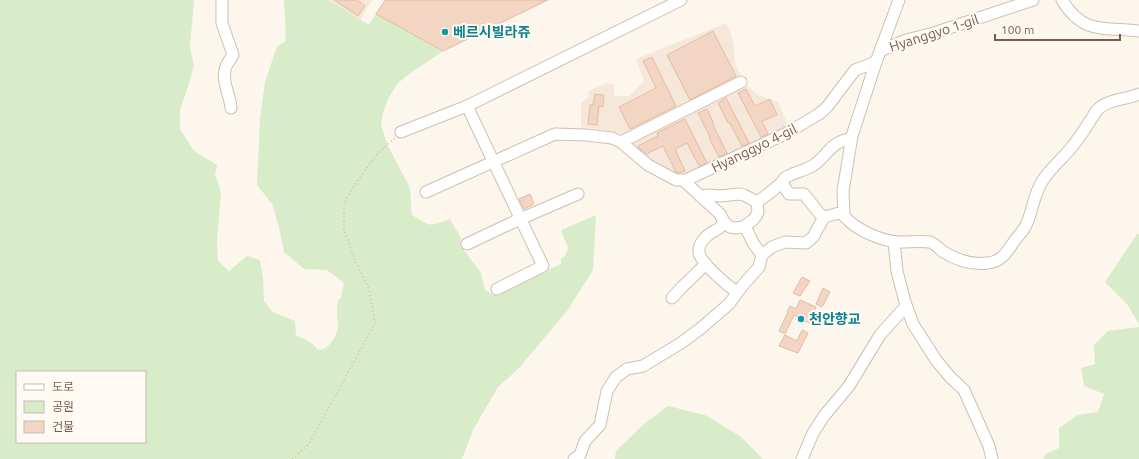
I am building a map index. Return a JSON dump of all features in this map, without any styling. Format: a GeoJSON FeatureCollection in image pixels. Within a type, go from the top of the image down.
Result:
{"type":"FeatureCollection","features":[{"type":"Feature","properties":{"kind":"street"},"geometry":{"type":"LineString","coordinates":[[222,0],[222,23],[233,56],[225,68],[224,78],[231,108]]}},
{"type":"Feature","properties":{"kind":"street"},"geometry":{"type":"LineString","coordinates":[[400,132],[467,106],[681,0]]}},
{"type":"Feature","properties":{"kind":"street","name":"Hyanggyo 1-gil"},"geometry":{"type":"LineString","coordinates":[[843,212],[843,191],[851,139],[878,56],[899,0]]}},
{"type":"Feature","properties":{"kind":"street","name":"Hyanggyo 1-gil"},"geometry":{"type":"LineString","coordinates":[[878,56],[906,40],[934,33],[1033,0]]}},
{"type":"Feature","properties":{"kind":"street"},"geometry":{"type":"LineString","coordinates":[[1062,0],[1073,15],[1090,27],[1139,31]]}},
{"type":"Feature","properties":{"kind":"street","name":"Hyanggyo 4-gil"},"geometry":{"type":"LineString","coordinates":[[684,180],[788,133],[819,114],[855,70],[878,56]]}},
{"type":"Feature","properties":{"kind":"street"},"geometry":{"type":"LineString","coordinates":[[621,142],[741,82]]}},
{"type":"Feature","properties":{"kind":"street"},"geometry":{"type":"LineString","coordinates":[[574,459],[580,455],[585,440],[600,425],[607,390],[616,377],[627,369],[643,366],[682,343],[723,310],[759,267],[762,255],[781,243],[787,242],[802,244],[810,241],[824,217],[843,212],[848,221],[856,227],[885,240],[894,242],[935,243],[944,252],[961,261],[974,263],[995,262],[1002,258],[1015,240],[1023,233],[1028,222],[1036,193],[1042,181],[1070,149],[1097,110],[1107,103],[1139,94]]}},
{"type":"Feature","properties":{"kind":"street"},"geometry":{"type":"LineString","coordinates":[[467,106],[543,266],[497,289]]}},
{"type":"Feature","properties":{"kind":"street"},"geometry":{"type":"LineString","coordinates":[[426,192],[555,134],[612,138],[621,142],[648,165],[676,180],[684,180],[720,214],[724,222],[730,227],[736,228],[745,226],[756,216],[758,212],[757,202]]}},
{"type":"Feature","properties":{"kind":"street"},"geometry":{"type":"LineString","coordinates":[[757,202],[781,184],[787,176],[814,164],[838,142],[851,139]]}},
{"type":"Feature","properties":{"kind":"street"},"geometry":{"type":"LineString","coordinates":[[781,184],[789,194],[804,194],[824,217]]}},
{"type":"Feature","properties":{"kind":"street"},"geometry":{"type":"LineString","coordinates":[[700,196],[720,196],[734,193],[744,195],[757,202]]}},
{"type":"Feature","properties":{"kind":"street"},"geometry":{"type":"LineString","coordinates":[[467,244],[578,194]]}},
{"type":"Feature","properties":{"kind":"street"},"geometry":{"type":"LineString","coordinates":[[724,222],[718,229],[708,234],[698,249],[699,254],[706,264],[721,280],[737,292]]}},
{"type":"Feature","properties":{"kind":"street"},"geometry":{"type":"LineString","coordinates":[[745,226],[753,243],[762,255]]}},
{"type":"Feature","properties":{"kind":"street"},"geometry":{"type":"LineString","coordinates":[[894,242],[898,271],[906,306],[913,324],[936,360],[950,377],[964,390],[989,446],[992,459]]}},
{"type":"Feature","properties":{"kind":"street"},"geometry":{"type":"LineString","coordinates":[[672,298],[706,264]]}},
{"type":"Feature","properties":{"kind":"street"},"geometry":{"type":"LineString","coordinates":[[802,459],[813,433],[824,416],[849,386],[880,334],[906,306]]}},
{"type":"Feature","properties":{"kind":"path"},"geometry":{"type":"LineString","coordinates":[[292,459],[309,444],[375,323],[369,288],[354,258],[344,230],[344,204],[354,186],[377,154],[400,132]]}},
{"type":"Feature","properties":{"kind":"shaded area"},"geometry":{"type":"Polygon","coordinates":[[[328,0],[372,0],[360,20],[328,0]]]}},
{"type":"Feature","properties":{"kind":"shaded area"},"geometry":{"type":"Polygon","coordinates":[[[726,23],[734,45],[735,63],[745,84],[758,95],[778,102],[788,126],[685,176],[665,170],[640,155],[634,144],[624,135],[613,131],[581,127],[581,103],[588,97],[589,91],[607,83],[614,85],[614,96],[629,96],[644,81],[636,59],[726,23]]]}},
{"type":"Feature","properties":{"kind":"green space"},"geometry":{"type":"Polygon","coordinates":[[[0,0],[194,0],[190,48],[194,65],[180,110],[180,129],[194,151],[217,165],[215,174],[221,193],[217,239],[218,261],[229,271],[247,256],[260,260],[263,278],[264,301],[273,312],[295,321],[296,336],[308,341],[318,350],[326,348],[332,342],[336,334],[338,326],[338,300],[341,298],[344,283],[327,270],[304,269],[284,252],[279,227],[272,204],[257,185],[260,119],[265,82],[276,49],[279,45],[285,42],[286,37],[284,0],[328,0],[369,25],[376,14],[443,51],[397,84],[388,99],[383,113],[381,125],[388,146],[409,186],[412,215],[427,224],[434,224],[450,219],[461,238],[460,245],[481,273],[485,290],[494,295],[561,264],[561,259],[565,256],[568,248],[561,230],[596,215],[593,270],[567,311],[519,368],[498,387],[473,430],[462,459],[0,459],[0,0]]]}},
{"type":"Feature","properties":{"kind":"green space"},"geometry":{"type":"Polygon","coordinates":[[[1137,234],[1139,234],[1139,324],[1127,304],[1105,282],[1137,234]]]}},
{"type":"Feature","properties":{"kind":"green space"},"geometry":{"type":"Polygon","coordinates":[[[1139,327],[1139,459],[1043,459],[1046,454],[1059,448],[1059,428],[1078,415],[1098,412],[1104,394],[1084,386],[1081,368],[1095,364],[1094,345],[1108,331],[1139,327]]]}},
{"type":"Feature","properties":{"kind":"green space"},"geometry":{"type":"Polygon","coordinates":[[[668,406],[705,415],[740,436],[763,459],[615,459],[616,451],[643,425],[668,406]]]}},
{"type":"Feature","properties":{"kind":"building"},"geometry":{"type":"Polygon","coordinates":[[[334,0],[357,0],[365,6],[358,16],[334,0]]]}},
{"type":"Feature","properties":{"kind":"building","name":"베르시빌라쥬"},"geometry":{"type":"Polygon","coordinates":[[[385,0],[548,0],[443,51],[376,14],[385,0]]]}},
{"type":"Feature","properties":{"kind":"building"},"geometry":{"type":"Polygon","coordinates":[[[713,31],[736,76],[690,100],[667,55],[713,31]]]}},
{"type":"Feature","properties":{"kind":"building"},"geometry":{"type":"Polygon","coordinates":[[[652,57],[676,106],[630,129],[619,107],[656,88],[643,61],[652,57]]]}},
{"type":"Feature","properties":{"kind":"building"},"geometry":{"type":"Polygon","coordinates":[[[746,89],[755,106],[770,99],[777,115],[762,121],[768,134],[761,137],[738,93],[746,89]]]}},
{"type":"Feature","properties":{"kind":"building"},"geometry":{"type":"Polygon","coordinates":[[[595,94],[604,95],[603,107],[599,106],[597,125],[588,124],[590,105],[593,105],[595,94]]]}},
{"type":"Feature","properties":{"kind":"building"},"geometry":{"type":"Polygon","coordinates":[[[726,98],[749,143],[742,146],[718,103],[726,98]]]}},
{"type":"Feature","properties":{"kind":"building"},"geometry":{"type":"Polygon","coordinates":[[[707,109],[727,153],[719,157],[698,113],[707,109]]]}},
{"type":"Feature","properties":{"kind":"building"},"geometry":{"type":"Polygon","coordinates":[[[685,119],[707,163],[699,166],[687,143],[675,149],[685,171],[678,173],[676,172],[663,146],[646,154],[638,146],[658,136],[657,133],[685,119]]]}},
{"type":"Feature","properties":{"kind":"building"},"geometry":{"type":"Polygon","coordinates":[[[530,194],[534,204],[524,209],[519,199],[530,194]]]}},
{"type":"Feature","properties":{"kind":"building"},"geometry":{"type":"Polygon","coordinates":[[[802,277],[810,281],[800,296],[793,293],[802,277]]]}},
{"type":"Feature","properties":{"kind":"building"},"geometry":{"type":"Polygon","coordinates":[[[823,288],[830,292],[822,307],[816,304],[823,288]]]}},
{"type":"Feature","properties":{"kind":"building"},"geometry":{"type":"Polygon","coordinates":[[[800,300],[816,307],[809,323],[794,315],[785,334],[779,331],[790,306],[796,309],[800,300]]]}},
{"type":"Feature","properties":{"kind":"building"},"geometry":{"type":"Polygon","coordinates":[[[802,330],[808,333],[798,353],[779,346],[785,335],[797,341],[802,330]]]}},
{"type":"Feature","properties":{"kind":"place","name":"베르시빌라쥬"},"geometry":{"type":"Point","coordinates":[445,32]}},
{"type":"Feature","properties":{"kind":"place","name":"천안향교"},"geometry":{"type":"Point","coordinates":[801,319]}}]}
